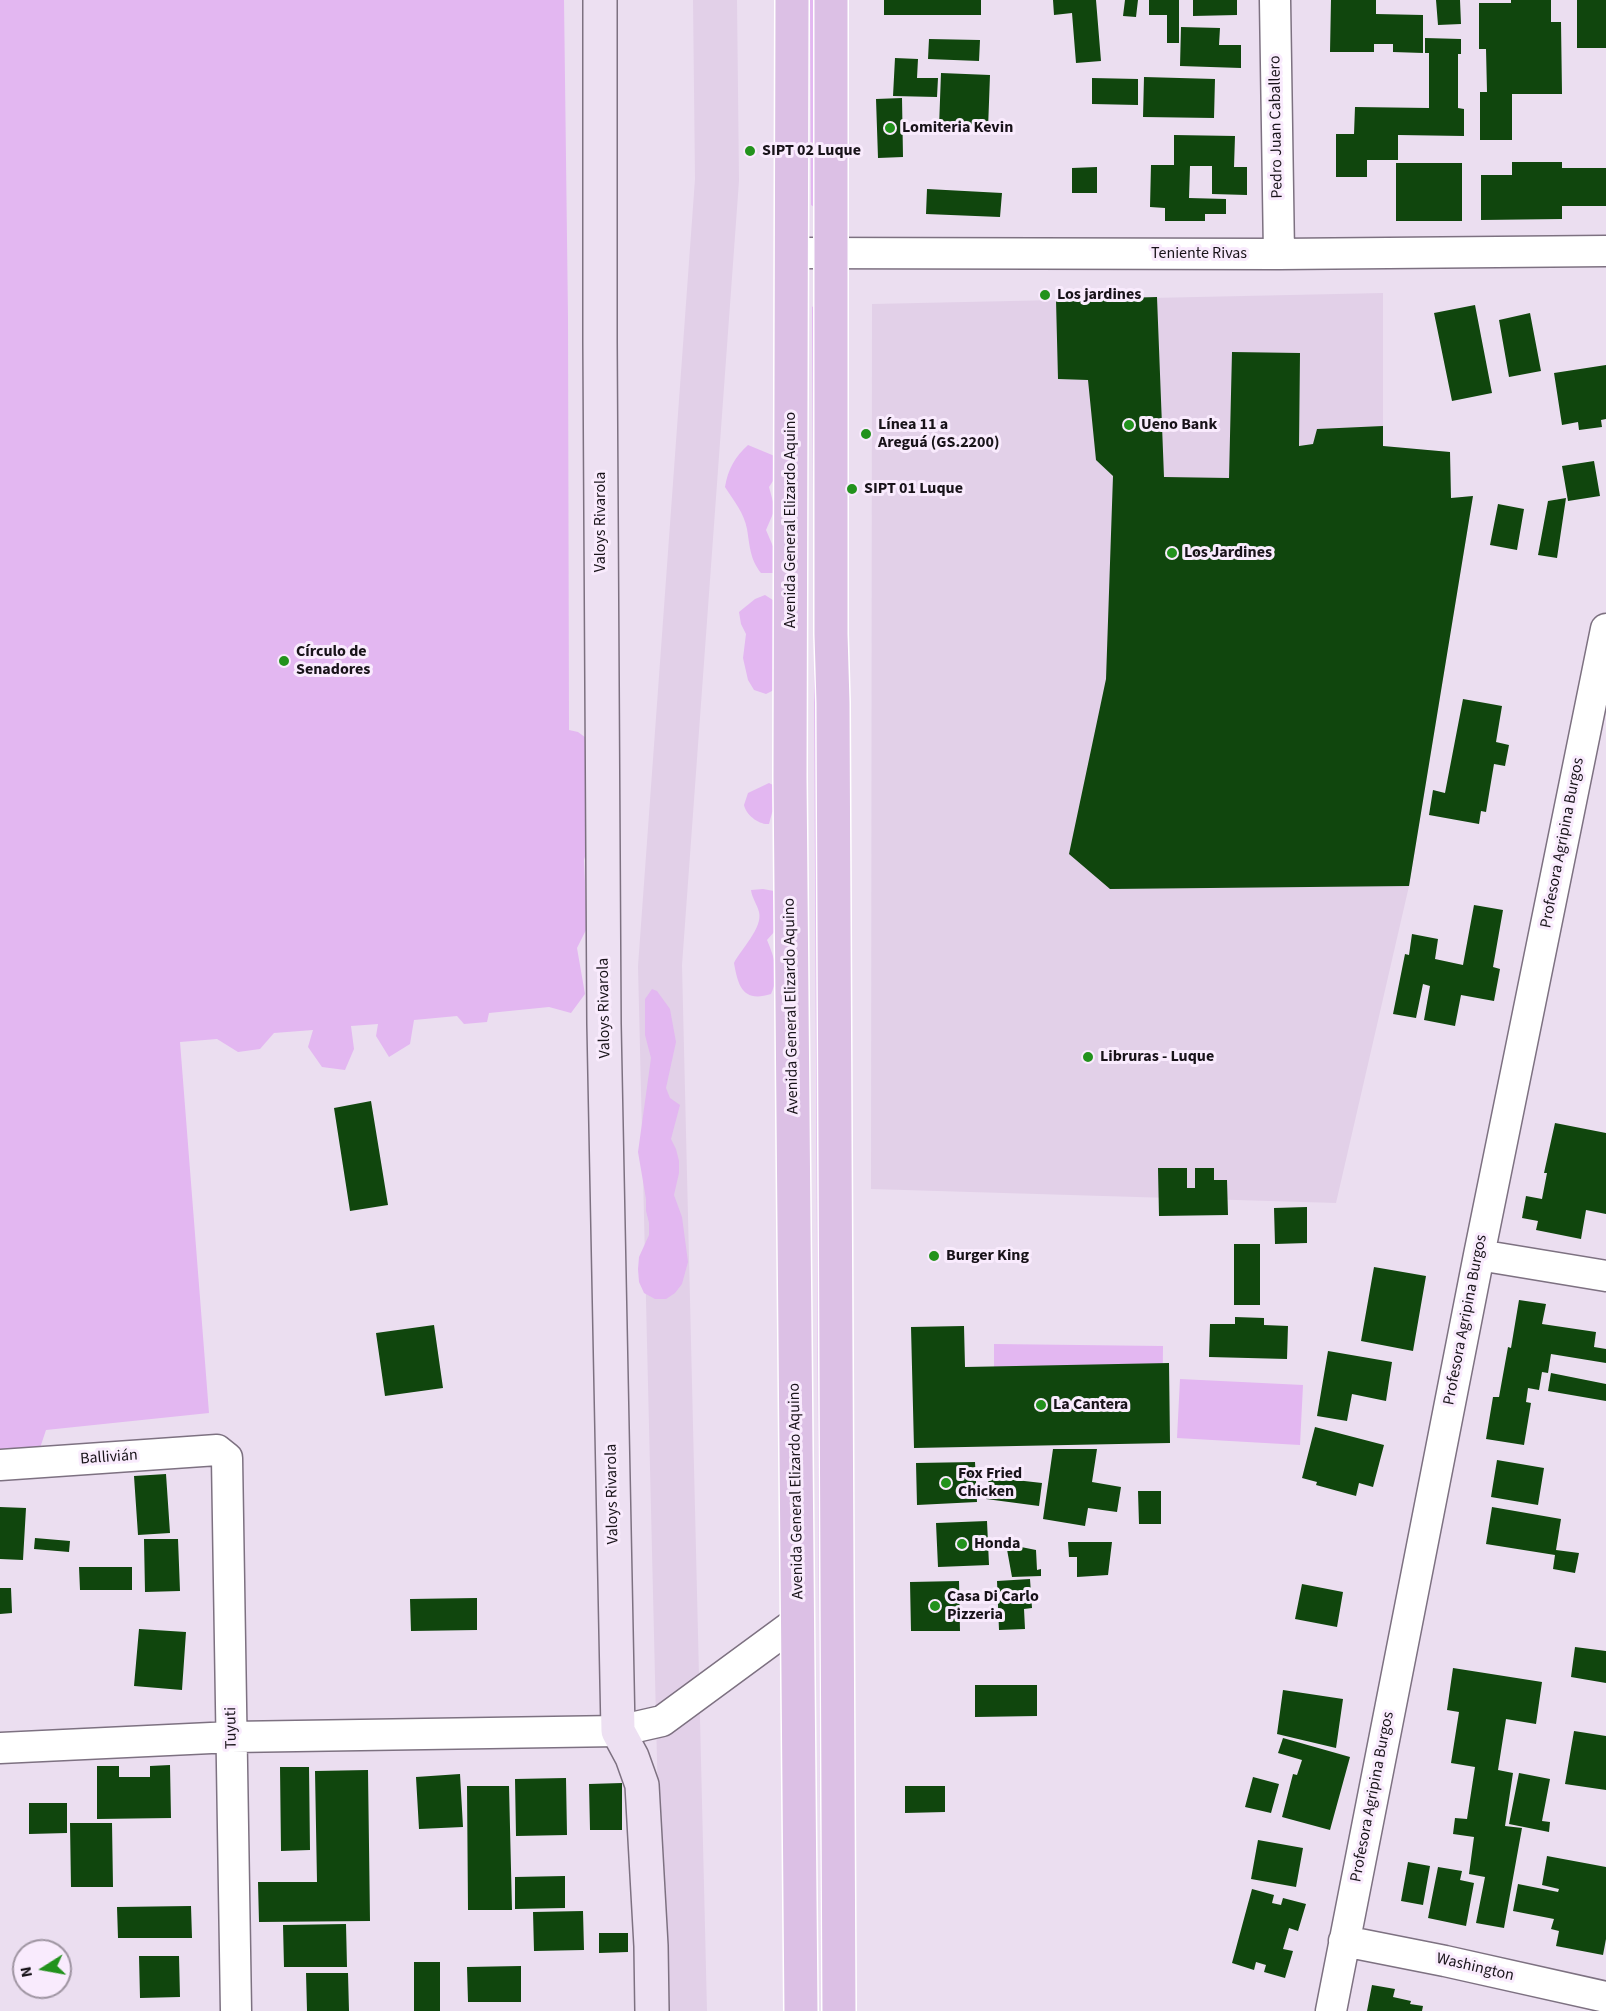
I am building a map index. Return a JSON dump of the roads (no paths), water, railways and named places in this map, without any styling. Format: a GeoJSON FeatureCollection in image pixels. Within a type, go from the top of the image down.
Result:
{"type":"FeatureCollection","features":[{"type":"Feature","properties":{"kind":"main road","name":"Avenida General Elizardo Aquino"},"geometry":{"type":"LineString","coordinates":[[792,0],[790,788],[801,2011]]}},
{"type":"Feature","properties":{"kind":"main road"},"geometry":{"type":"LineString","coordinates":[[831,0],[831,634],[839,2011]]}},
{"type":"Feature","properties":{"kind":"street","name":"Valoys Rivarola"},"geometry":{"type":"LineString","coordinates":[[600,0],[604,1024],[618,1731],[632,1757],[642,1785],[651,1946],[652,2011]]}},
{"type":"Feature","properties":{"kind":"street","name":"Pedro Juan Caballero"},"geometry":{"type":"LineString","coordinates":[[1275,0],[1279,254]]}},
{"type":"Feature","properties":{"kind":"street","name":"Teniente Rivas"},"geometry":{"type":"LineString","coordinates":[[792,253],[1279,254],[1606,251]]}},
{"type":"Feature","properties":{"kind":"street","name":"Profesora Agripina Burgos"},"geometry":{"type":"LineString","coordinates":[[1331,2011],[1479,1255],[1606,629]]}},
{"type":"Feature","properties":{"kind":"street"},"geometry":{"type":"LineString","coordinates":[[1479,1255],[1606,1276]]}},
{"type":"Feature","properties":{"kind":"street","name":"Ballivián"},"geometry":{"type":"LineString","coordinates":[[0,1465],[217,1450]]}},
{"type":"Feature","properties":{"kind":"street","name":"Tuyuti"},"geometry":{"type":"LineString","coordinates":[[217,1450],[228,1461],[236,2011]]}},
{"type":"Feature","properties":{"kind":"street"},"geometry":{"type":"LineString","coordinates":[[0,1748],[232,1737],[618,1731],[662,1721],[798,1621]]}},
{"type":"Feature","properties":{"kind":"street","name":"Washington"},"geometry":{"type":"LineString","coordinates":[[1344,1941],[1606,1997]]}},
{"type":"Feature","properties":{"kind":"place","name":"Lomiteria Kevin"},"geometry":{"type":"Point","coordinates":[890,128]}},
{"type":"Feature","properties":{"kind":"place","name":"SIPT 02 Luque"},"geometry":{"type":"Point","coordinates":[750,151]}},
{"type":"Feature","properties":{"kind":"place","name":"Los jardines"},"geometry":{"type":"Point","coordinates":[1045,295]}},
{"type":"Feature","properties":{"kind":"place","name":"Ueno Bank"},"geometry":{"type":"Point","coordinates":[1129,425]}},
{"type":"Feature","properties":{"kind":"place","name":"Línea 11 a Areguá (GS.2200)"},"geometry":{"type":"Point","coordinates":[866,434]}},
{"type":"Feature","properties":{"kind":"place","name":"SIPT 01 Luque"},"geometry":{"type":"Point","coordinates":[852,489]}},
{"type":"Feature","properties":{"kind":"place","name":"Los Jardines"},"geometry":{"type":"Point","coordinates":[1172,553]}},
{"type":"Feature","properties":{"kind":"place","name":"Círculo de Senadores"},"geometry":{"type":"Point","coordinates":[284,661]}},
{"type":"Feature","properties":{"kind":"place","name":"Libruras - Luque"},"geometry":{"type":"Point","coordinates":[1088,1057]}},
{"type":"Feature","properties":{"kind":"place","name":"Burger King"},"geometry":{"type":"Point","coordinates":[934,1256]}},
{"type":"Feature","properties":{"kind":"place","name":"La Cantera"},"geometry":{"type":"Point","coordinates":[1041,1405]}},
{"type":"Feature","properties":{"kind":"place","name":"Fox Fried Chicken"},"geometry":{"type":"Point","coordinates":[946,1483]}},
{"type":"Feature","properties":{"kind":"place","name":"Honda"},"geometry":{"type":"Point","coordinates":[962,1544]}},
{"type":"Feature","properties":{"kind":"place","name":"Casa Di Carlo Pizzeria"},"geometry":{"type":"Point","coordinates":[935,1606]}}]}
